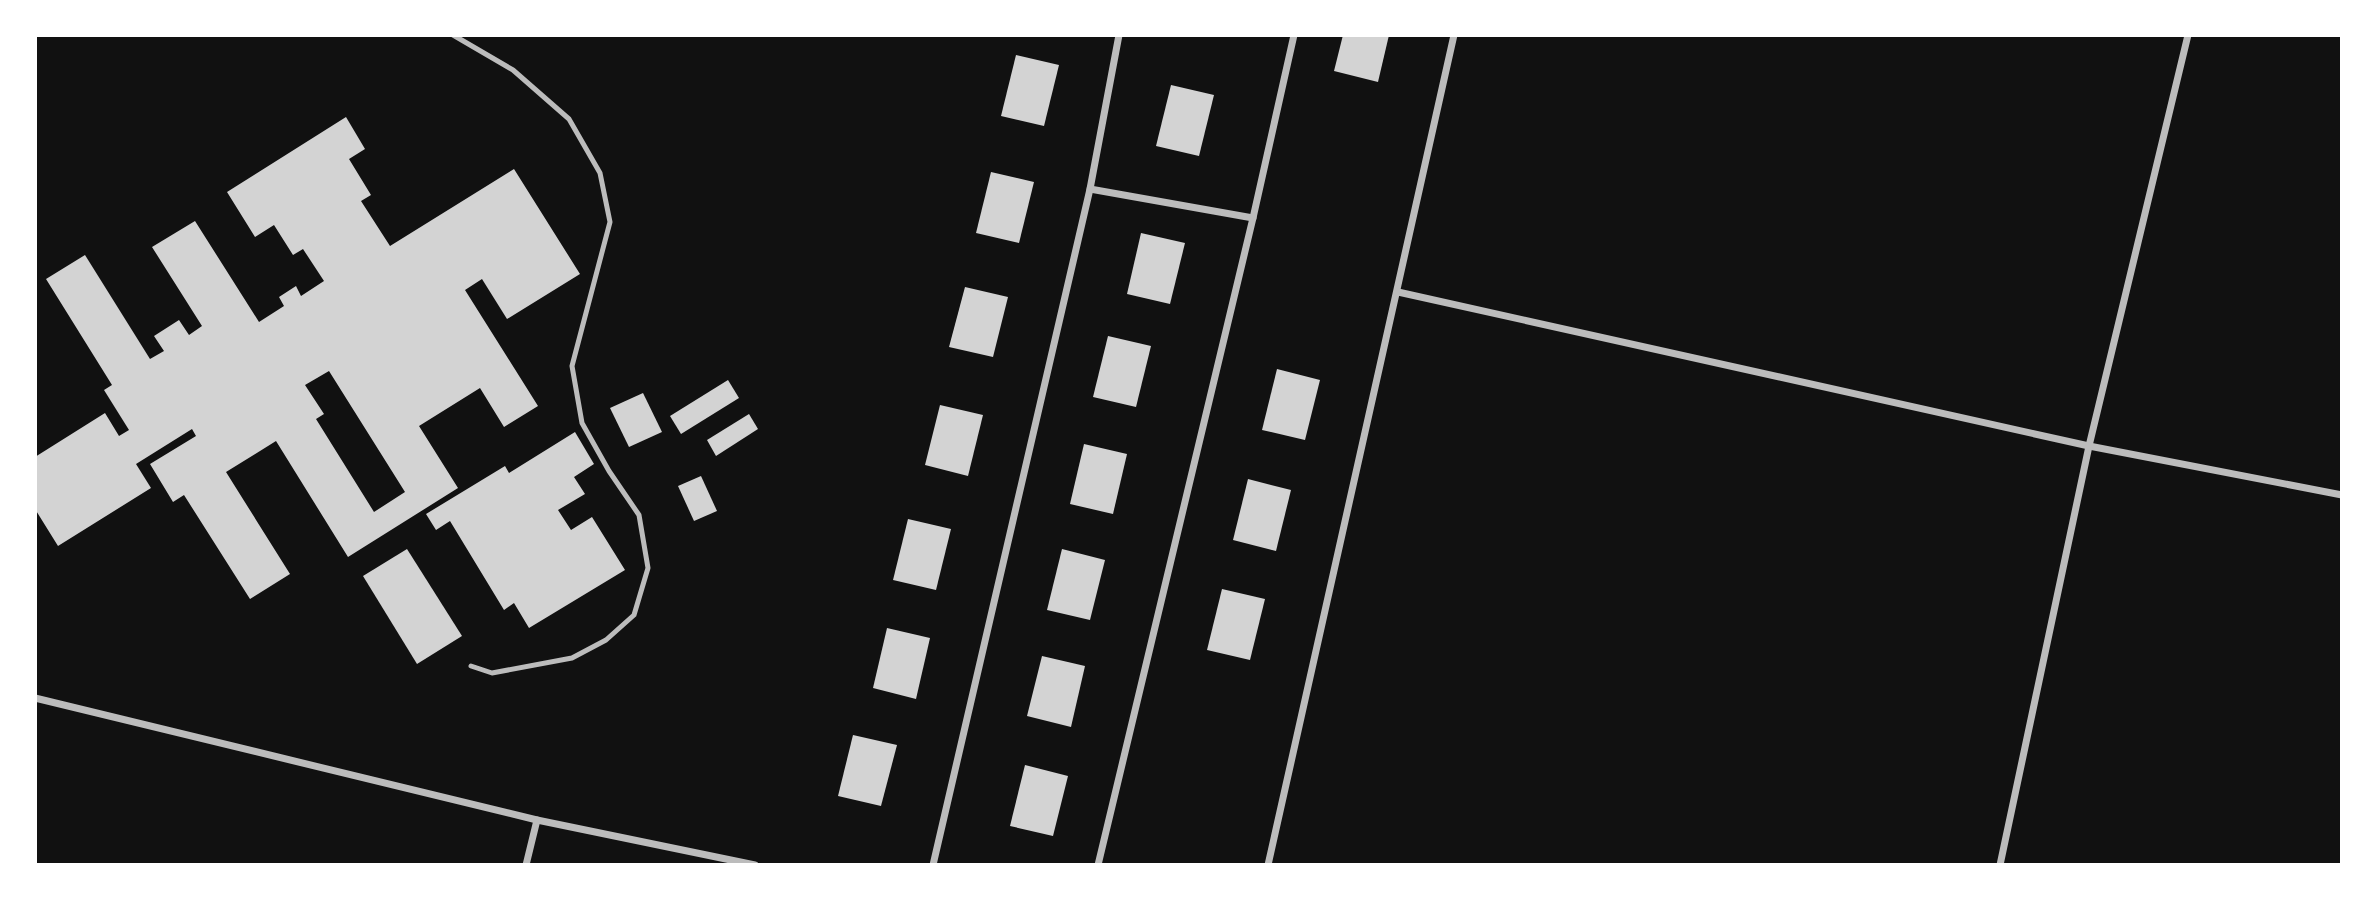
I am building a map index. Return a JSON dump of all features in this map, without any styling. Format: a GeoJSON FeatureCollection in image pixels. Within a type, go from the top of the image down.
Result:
{"type":"FeatureCollection","features":[{"type":"Feature","properties":{"kind":"street"},"geometry":{"type":"LineString","coordinates":[[933,865],[1090,189],[1119,35]]}},
{"type":"Feature","properties":{"kind":"street"},"geometry":{"type":"LineString","coordinates":[[1098,865],[1253,218],[1294,35]]}},
{"type":"Feature","properties":{"kind":"street"},"geometry":{"type":"LineString","coordinates":[[1268,865],[1454,35]]}},
{"type":"Feature","properties":{"kind":"street"},"geometry":{"type":"LineString","coordinates":[[2000,865],[2089,446],[2188,35]]}},
{"type":"Feature","properties":{"kind":"street"},"geometry":{"type":"LineString","coordinates":[[1090,189],[1253,218]]}},
{"type":"Feature","properties":{"kind":"street"},"geometry":{"type":"LineString","coordinates":[[1398,292],[2089,446],[2342,495]]}},
{"type":"Feature","properties":{"kind":"street"},"geometry":{"type":"LineString","coordinates":[[35,698],[537,820],[755,865]]}},
{"type":"Feature","properties":{"kind":"street"},"geometry":{"type":"LineString","coordinates":[[526,865],[537,820]]}},
{"type":"Feature","properties":{"kind":"lane"},"geometry":{"type":"LineString","coordinates":[[453,35],[513,70],[569,119],[600,173],[610,222],[572,366],[582,422],[609,471],[639,515],[648,568],[634,615],[606,640],[572,658],[492,673],[471,666]]}},
{"type":"Feature","properties":{"kind":"building"},"geometry":{"type":"Polygon","coordinates":[[[1343,35],[1389,35],[1378,82],[1334,71],[1343,35]]]}},
{"type":"Feature","properties":{"kind":"building"},"geometry":{"type":"Polygon","coordinates":[[[1016,55],[1059,65],[1044,126],[1001,116],[1016,55]]]}},
{"type":"Feature","properties":{"kind":"building"},"geometry":{"type":"Polygon","coordinates":[[[1171,85],[1214,95],[1199,156],[1156,146],[1171,85]]]}},
{"type":"Feature","properties":{"kind":"building"},"geometry":{"type":"Polygon","coordinates":[[[346,117],[365,149],[349,159],[371,195],[361,201],[390,246],[514,169],[580,274],[507,319],[482,279],[465,290],[538,406],[504,427],[480,388],[419,426],[458,488],[348,557],[276,441],[226,472],[290,574],[250,599],[184,495],[173,502],[150,464],[196,436],[192,429],[136,464],[151,488],[58,546],[35,509],[35,457],[105,413],[119,436],[129,430],[104,390],[112,385],[46,279],[85,255],[150,359],[164,351],[154,336],[179,320],[189,335],[202,326],[152,247],[195,221],[259,322],[284,306],[279,297],[296,286],[301,296],[324,281],[303,249],[293,255],[274,225],[255,237],[227,192],[346,117]],[[329,371],[305,385],[324,414],[316,419],[374,512],[405,492],[329,371]]]}},
{"type":"Feature","properties":{"kind":"building"},"geometry":{"type":"Polygon","coordinates":[[[991,172],[1034,182],[1019,243],[976,233],[991,172]]]}},
{"type":"Feature","properties":{"kind":"building"},"geometry":{"type":"Polygon","coordinates":[[[1141,233],[1185,243],[1170,304],[1127,294],[1141,233]]]}},
{"type":"Feature","properties":{"kind":"building"},"geometry":{"type":"Polygon","coordinates":[[[965,287],[1008,297],[993,357],[949,347],[965,287]]]}},
{"type":"Feature","properties":{"kind":"building"},"geometry":{"type":"Polygon","coordinates":[[[1108,336],[1151,346],[1136,407],[1093,397],[1108,336]]]}},
{"type":"Feature","properties":{"kind":"building"},"geometry":{"type":"Polygon","coordinates":[[[1277,369],[1320,380],[1305,440],[1262,430],[1277,369]]]}},
{"type":"Feature","properties":{"kind":"building"},"geometry":{"type":"Polygon","coordinates":[[[728,380],[739,398],[681,434],[670,416],[728,380]]]}},
{"type":"Feature","properties":{"kind":"building"},"geometry":{"type":"Polygon","coordinates":[[[643,393],[662,432],[629,447],[610,408],[643,393]]]}},
{"type":"Feature","properties":{"kind":"building"},"geometry":{"type":"Polygon","coordinates":[[[940,405],[983,415],[968,476],[925,465],[940,405]]]}},
{"type":"Feature","properties":{"kind":"building"},"geometry":{"type":"Polygon","coordinates":[[[749,414],[758,429],[716,456],[707,440],[749,414]]]}},
{"type":"Feature","properties":{"kind":"building"},"geometry":{"type":"Polygon","coordinates":[[[575,432],[594,464],[574,477],[585,494],[558,510],[571,530],[592,517],[625,570],[529,628],[514,603],[504,610],[450,521],[436,530],[426,514],[505,466],[509,473],[575,432]]]}},
{"type":"Feature","properties":{"kind":"building"},"geometry":{"type":"Polygon","coordinates":[[[1084,444],[1127,454],[1113,514],[1070,504],[1084,444]]]}},
{"type":"Feature","properties":{"kind":"building"},"geometry":{"type":"Polygon","coordinates":[[[701,476],[717,511],[694,521],[678,486],[701,476]]]}},
{"type":"Feature","properties":{"kind":"building"},"geometry":{"type":"Polygon","coordinates":[[[1248,479],[1291,490],[1276,551],[1233,540],[1248,479]]]}},
{"type":"Feature","properties":{"kind":"building"},"geometry":{"type":"Polygon","coordinates":[[[908,519],[951,529],[936,590],[893,580],[908,519]]]}},
{"type":"Feature","properties":{"kind":"building"},"geometry":{"type":"Polygon","coordinates":[[[407,549],[462,636],[417,664],[363,576],[407,549]]]}},
{"type":"Feature","properties":{"kind":"building"},"geometry":{"type":"Polygon","coordinates":[[[1062,549],[1105,560],[1090,620],[1047,610],[1062,549]]]}},
{"type":"Feature","properties":{"kind":"building"},"geometry":{"type":"Polygon","coordinates":[[[1222,589],[1265,599],[1250,660],[1207,650],[1222,589]]]}},
{"type":"Feature","properties":{"kind":"building"},"geometry":{"type":"Polygon","coordinates":[[[887,628],[930,638],[916,699],[873,688],[887,628]]]}},
{"type":"Feature","properties":{"kind":"building"},"geometry":{"type":"Polygon","coordinates":[[[1042,656],[1085,666],[1071,727],[1027,716],[1042,656]]]}},
{"type":"Feature","properties":{"kind":"building"},"geometry":{"type":"Polygon","coordinates":[[[853,735],[897,745],[881,806],[838,796],[853,735]]]}},
{"type":"Feature","properties":{"kind":"building"},"geometry":{"type":"Polygon","coordinates":[[[1025,765],[1068,776],[1053,836],[1010,826],[1025,765]]]}}]}
